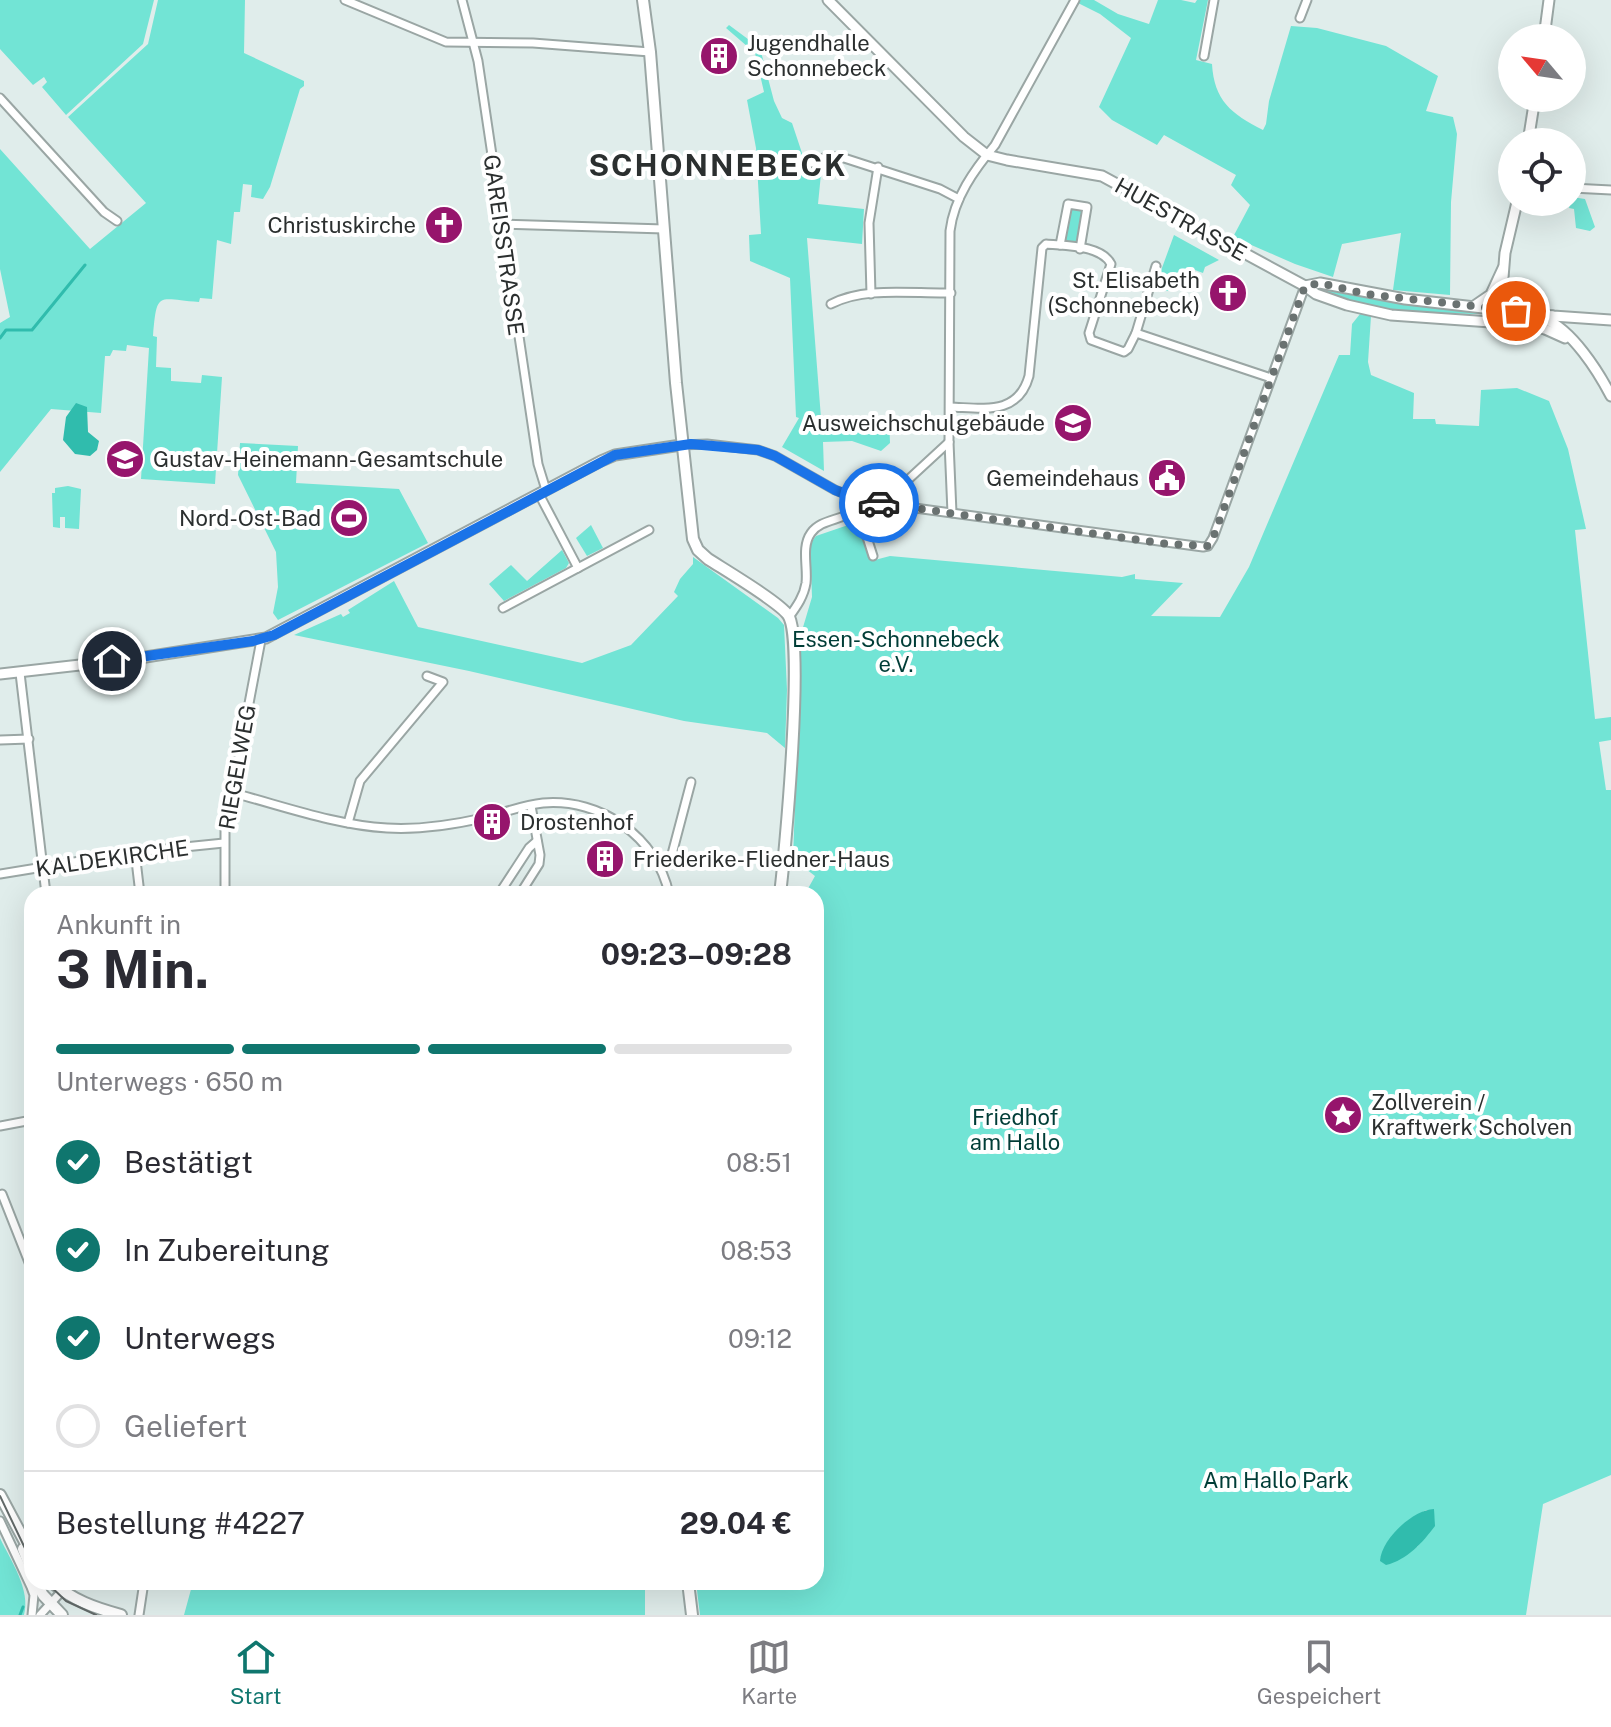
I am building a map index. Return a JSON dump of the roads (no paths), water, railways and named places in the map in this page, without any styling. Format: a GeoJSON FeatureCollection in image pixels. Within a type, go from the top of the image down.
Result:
{"type":"FeatureCollection","features":[{"type":"Feature","properties":{"kind":"main road"},"geometry":{"type":"LineString","coordinates":[[643,0],[650,52],[681,445],[693,539],[698,550],[789,617],[794,637],[793,720],[781,886]]}},
{"type":"Feature","properties":{"kind":"main road"},"geometry":{"type":"LineString","coordinates":[[0,1495],[24,1541]]}},
{"type":"Feature","properties":{"kind":"main road"},"geometry":{"type":"LineString","coordinates":[[17,1528],[24,1549]]}},
{"type":"Feature","properties":{"kind":"main road"},"geometry":{"type":"LineString","coordinates":[[41,1590],[62,1615]]}},
{"type":"Feature","properties":{"kind":"main road"},"geometry":{"type":"LineString","coordinates":[[689,1590],[692,1615]]}},
{"type":"Feature","properties":{"kind":"main road"},"geometry":{"type":"LineString","coordinates":[[62,1591],[84,1603],[121,1615]]}},
{"type":"Feature","properties":{"kind":"street"},"geometry":{"type":"LineString","coordinates":[[345,0],[439,41],[533,43],[650,52]]}},
{"type":"Feature","properties":{"kind":"street","name":"GAREISSTRASSE"},"geometry":{"type":"LineString","coordinates":[[462,0],[473,43],[542,492],[578,568]]}},
{"type":"Feature","properties":{"kind":"street","name":"HUESTRASSE"},"geometry":{"type":"LineString","coordinates":[[828,0],[964,137],[987,155],[1102,176],[1316,294],[1364,310],[1424,318],[1519,324]]}},
{"type":"Feature","properties":{"kind":"street"},"geometry":{"type":"LineString","coordinates":[[952,513],[949,442],[950,231],[953,209],[995,145],[1074,3],[1064,0]]}},
{"type":"Feature","properties":{"kind":"street"},"geometry":{"type":"LineString","coordinates":[[1204,56],[1214,0]]}},
{"type":"Feature","properties":{"kind":"street"},"geometry":{"type":"LineString","coordinates":[[1300,18],[1307,0]]}},
{"type":"Feature","properties":{"kind":"street"},"geometry":{"type":"LineString","coordinates":[[1546,24],[1549,0]]}},
{"type":"Feature","properties":{"kind":"street"},"geometry":{"type":"LineString","coordinates":[[0,98],[104,212],[117,221]]}},
{"type":"Feature","properties":{"kind":"street"},"geometry":{"type":"LineString","coordinates":[[811,163],[829,156],[878,167],[959,199]]}},
{"type":"Feature","properties":{"kind":"street"},"geometry":{"type":"LineString","coordinates":[[871,294],[869,223],[878,167]]}},
{"type":"Feature","properties":{"kind":"street"},"geometry":{"type":"LineString","coordinates":[[1586,189],[1611,190]]}},
{"type":"Feature","properties":{"kind":"street"},"geometry":{"type":"LineString","coordinates":[[1060,245],[1068,204],[1087,207],[1080,249]]}},
{"type":"Feature","properties":{"kind":"street"},"geometry":{"type":"LineString","coordinates":[[1499,322],[1503,267],[1514,216]]}},
{"type":"Feature","properties":{"kind":"street"},"geometry":{"type":"LineString","coordinates":[[500,224],[664,229]]}},
{"type":"Feature","properties":{"kind":"street"},"geometry":{"type":"LineString","coordinates":[[950,407],[1000,406],[1023,393],[1029,376],[1042,248],[1046,244],[1098,252],[1109,258],[1111,264],[1089,333],[1091,340],[1124,352],[1136,333],[1156,266]]}},
{"type":"Feature","properties":{"kind":"street"},"geometry":{"type":"LineString","coordinates":[[1474,305],[1490,294],[1503,267]]}},
{"type":"Feature","properties":{"kind":"street","name":"HUESTRASSE"},"geometry":{"type":"LineString","coordinates":[[1305,286],[1320,283],[1379,296],[1474,305],[1548,317]]}},
{"type":"Feature","properties":{"kind":"street"},"geometry":{"type":"LineString","coordinates":[[0,674],[261,640],[284,631],[615,455],[681,445],[707,444],[758,450],[863,501],[1167,544],[1208,546],[1305,286]]}},
{"type":"Feature","properties":{"kind":"street"},"geometry":{"type":"LineString","coordinates":[[831,304],[844,297],[871,294],[951,293]]}},
{"type":"Feature","properties":{"kind":"street"},"geometry":{"type":"LineString","coordinates":[[1548,317],[1599,374],[1611,396]]}},
{"type":"Feature","properties":{"kind":"street"},"geometry":{"type":"LineString","coordinates":[[1519,324],[1548,317],[1611,320]]}},
{"type":"Feature","properties":{"kind":"street"},"geometry":{"type":"LineString","coordinates":[[1519,324],[1545,329],[1570,340]]}},
{"type":"Feature","properties":{"kind":"street"},"geometry":{"type":"LineString","coordinates":[[1136,333],[1271,378]]}},
{"type":"Feature","properties":{"kind":"street"},"geometry":{"type":"LineString","coordinates":[[898,489],[949,442]]}},
{"type":"Feature","properties":{"kind":"street"},"geometry":{"type":"LineString","coordinates":[[789,617],[801,601],[806,584],[806,545],[812,531],[858,509],[863,501]]}},
{"type":"Feature","properties":{"kind":"street"},"geometry":{"type":"LineString","coordinates":[[858,509],[873,556]]}},
{"type":"Feature","properties":{"kind":"street"},"geometry":{"type":"LineString","coordinates":[[503,608],[649,530]]}},
{"type":"Feature","properties":{"kind":"street","name":"RIEGELWEG"},"geometry":{"type":"LineString","coordinates":[[225,886],[224,843],[261,640]]}},
{"type":"Feature","properties":{"kind":"street"},"geometry":{"type":"LineString","coordinates":[[20,673],[45,886]]}},
{"type":"Feature","properties":{"kind":"street"},"geometry":{"type":"LineString","coordinates":[[348,823],[360,781],[443,682],[427,676]]}},
{"type":"Feature","properties":{"kind":"street"},"geometry":{"type":"LineString","coordinates":[[0,740],[29,739]]}},
{"type":"Feature","properties":{"kind":"street"},"geometry":{"type":"LineString","coordinates":[[661,867],[672,854],[691,782]]}},
{"type":"Feature","properties":{"kind":"street"},"geometry":{"type":"LineString","coordinates":[[233,793],[348,823],[387,828],[461,823],[557,803],[605,815],[623,823],[639,837],[661,867],[667,886]]}},
{"type":"Feature","properties":{"kind":"street"},"geometry":{"type":"LineString","coordinates":[[525,886],[539,864],[540,855],[531,806]]}},
{"type":"Feature","properties":{"kind":"street"},"geometry":{"type":"LineString","coordinates":[[504,886],[537,841]]}},
{"type":"Feature","properties":{"kind":"street","name":"KALDEKIRCHE"},"geometry":{"type":"LineString","coordinates":[[0,874],[135,852],[224,843]]}},
{"type":"Feature","properties":{"kind":"street"},"geometry":{"type":"LineString","coordinates":[[135,852],[139,886]]}},
{"type":"Feature","properties":{"kind":"street"},"geometry":{"type":"LineString","coordinates":[[0,1126],[24,1122]]}},
{"type":"Feature","properties":{"kind":"street"},"geometry":{"type":"LineString","coordinates":[[2,1194],[24,1250]]}},
{"type":"Feature","properties":{"kind":"street"},"geometry":{"type":"LineString","coordinates":[[0,1521],[24,1572]]}},
{"type":"Feature","properties":{"kind":"street"},"geometry":{"type":"LineString","coordinates":[[32,1590],[32,1615]]}},
{"type":"Feature","properties":{"kind":"street"},"geometry":{"type":"LineString","coordinates":[[139,1615],[143,1590]]}},
{"type":"Feature","properties":{"kind":"street"},"geometry":{"type":"LineString","coordinates":[[40,1615],[62,1591]]}},
{"type":"Feature","properties":{"kind":"waterway"},"geometry":{"type":"LineString","coordinates":[[0,338],[6,330],[32,330],[85,265]]}},
{"type":"Feature","properties":{"kind":"waterway"},"geometry":{"type":"LineString","coordinates":[[20,1615],[23,1607]]}},
{"type":"Feature","properties":{"kind":"tram line"},"geometry":{"type":"LineString","coordinates":[[0,1496],[24,1546]]}},
{"type":"Feature","properties":{"kind":"tram line"},"geometry":{"type":"LineString","coordinates":[[54,1590],[66,1601],[96,1615]]}},
{"type":"Feature","properties":{"kind":"place","name":"Jugendhalle Schonnebeck"},"geometry":{"type":"Point","coordinates":[719,56]}},
{"type":"Feature","properties":{"kind":"place","name":"Christuskirche"},"geometry":{"type":"Point","coordinates":[444,225]}},
{"type":"Feature","properties":{"kind":"place","name":"St. Elisabeth (Schonnebeck)"},"geometry":{"type":"Point","coordinates":[1228,293]}},
{"type":"Feature","properties":{"kind":"place","name":"Ausweichschulgebäude"},"geometry":{"type":"Point","coordinates":[1073,423]}},
{"type":"Feature","properties":{"kind":"place","name":"Gustav-Heinemann-Gesamtschule"},"geometry":{"type":"Point","coordinates":[125,459]}},
{"type":"Feature","properties":{"kind":"place","name":"Gemeindehaus"},"geometry":{"type":"Point","coordinates":[1167,478]}},
{"type":"Feature","properties":{"kind":"place","name":"Nord-Ost-Bad"},"geometry":{"type":"Point","coordinates":[349,518]}},
{"type":"Feature","properties":{"kind":"place","name":"Drostenhof"},"geometry":{"type":"Point","coordinates":[492,822]}},
{"type":"Feature","properties":{"kind":"place","name":"Friederike-Fliedner-Haus"},"geometry":{"type":"Point","coordinates":[605,859]}},
{"type":"Feature","properties":{"kind":"place","name":"Zollverein / Kraftwerk Scholven"},"geometry":{"type":"Point","coordinates":[1343,1115]}},
{"type":"Feature","properties":{"kind":"district","name":"SCHONNEBECK"},"geometry":{"type":"Point","coordinates":[718,166]}},
{"type":"Feature","properties":{"kind":"park label","name":"Essen-Schonnebeck e.V."},"geometry":{"type":"Point","coordinates":[896,652]}},
{"type":"Feature","properties":{"kind":"park label","name":"Friedhof am Hallo"},"geometry":{"type":"Point","coordinates":[1015,1130]}},
{"type":"Feature","properties":{"kind":"park label","name":"Am Hallo Park"},"geometry":{"type":"Point","coordinates":[1276,1480]}}]}
